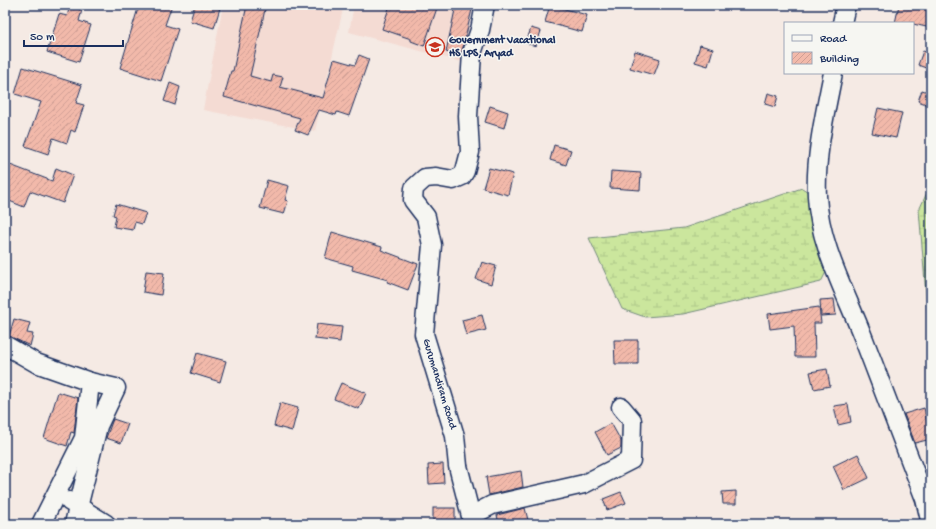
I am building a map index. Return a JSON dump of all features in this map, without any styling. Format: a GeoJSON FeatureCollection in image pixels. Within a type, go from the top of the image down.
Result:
{"type":"FeatureCollection","features":[{"type":"Feature","properties":{"kind":"street","name":"Gurumandiram Road"},"geometry":{"type":"LineString","coordinates":[[472,520],[458,466],[455,436],[424,334],[432,245],[426,217],[413,200],[414,188],[425,178],[436,177],[453,180],[462,176],[465,171],[470,152],[468,116],[472,53],[480,30],[484,5]]}},
{"type":"Feature","properties":{"kind":"street"},"geometry":{"type":"LineString","coordinates":[[842,22],[846,5]]}},
{"type":"Feature","properties":{"kind":"street"},"geometry":{"type":"LineString","coordinates":[[833,74],[818,160],[817,197],[819,215],[838,277],[863,336],[925,499],[930,524]]}},
{"type":"Feature","properties":{"kind":"street"},"geometry":{"type":"LineString","coordinates":[[5,345],[36,363],[90,382],[116,388],[98,426],[76,515]]}},
{"type":"Feature","properties":{"kind":"street"},"geometry":{"type":"LineString","coordinates":[[41,524],[84,438],[90,382]]}},
{"type":"Feature","properties":{"kind":"street"},"geometry":{"type":"LineString","coordinates":[[472,520],[492,505],[584,484],[631,460],[632,420],[621,407]]}},
{"type":"Feature","properties":{"kind":"street"},"geometry":{"type":"LineString","coordinates":[[57,494],[76,515],[106,524]]}},
{"type":"Feature","properties":{"kind":"shaded area"},"geometry":{"type":"Polygon","coordinates":[[[223,5],[344,5],[315,131],[203,110],[223,5]]]}},
{"type":"Feature","properties":{"kind":"shaded area","name":"Government Vacational HS LPS, Aryad"},"geometry":{"type":"Polygon","coordinates":[[[354,5],[473,5],[462,62],[349,32],[354,5]]]}},
{"type":"Feature","properties":{"kind":"green space"},"geometry":{"type":"Polygon","coordinates":[[[931,184],[931,321],[928,319],[919,210],[931,184]]]}},
{"type":"Feature","properties":{"kind":"green space"},"geometry":{"type":"Polygon","coordinates":[[[802,188],[813,195],[826,272],[821,282],[683,314],[645,317],[622,309],[589,238],[684,228],[802,188]]]}},
{"type":"Feature","properties":{"kind":"building"},"geometry":{"type":"Polygon","coordinates":[[[139,5],[172,5],[165,25],[178,29],[161,81],[120,68],[139,5]]]}},
{"type":"Feature","properties":{"kind":"building"},"geometry":{"type":"Polygon","coordinates":[[[195,5],[210,5],[220,8],[214,28],[190,21],[195,5]]]}},
{"type":"Feature","properties":{"kind":"building"},"geometry":{"type":"Polygon","coordinates":[[[247,5],[266,5],[250,76],[271,82],[273,75],[283,77],[280,87],[323,98],[334,59],[355,65],[359,55],[369,59],[349,116],[337,112],[336,115],[319,110],[308,135],[295,130],[300,118],[224,97],[231,71],[233,71],[247,5]]]}},
{"type":"Feature","properties":{"kind":"building"},"geometry":{"type":"Polygon","coordinates":[[[390,5],[438,5],[424,46],[411,41],[411,39],[382,29],[390,5]]]}},
{"type":"Feature","properties":{"kind":"building"},"geometry":{"type":"Polygon","coordinates":[[[456,5],[473,5],[461,56],[446,52],[456,5]]]}},
{"type":"Feature","properties":{"kind":"building"},"geometry":{"type":"Polygon","coordinates":[[[550,5],[587,15],[582,32],[545,22],[550,5]]]}},
{"type":"Feature","properties":{"kind":"building"},"geometry":{"type":"Polygon","coordinates":[[[899,5],[916,5],[931,8],[931,28],[914,24],[914,22],[895,22],[899,5]]]}},
{"type":"Feature","properties":{"kind":"building"},"geometry":{"type":"Polygon","coordinates":[[[70,6],[82,10],[79,21],[91,25],[79,62],[47,52],[59,14],[67,16],[70,6]]]}},
{"type":"Feature","properties":{"kind":"building"},"geometry":{"type":"Polygon","coordinates":[[[531,28],[541,31],[536,46],[526,43],[531,28]]]}},
{"type":"Feature","properties":{"kind":"building"},"geometry":{"type":"Polygon","coordinates":[[[700,45],[713,49],[708,66],[695,62],[700,45]]]}},
{"type":"Feature","properties":{"kind":"building"},"geometry":{"type":"Polygon","coordinates":[[[635,51],[660,59],[654,75],[630,68],[635,51]]]}},
{"type":"Feature","properties":{"kind":"building"},"geometry":{"type":"Polygon","coordinates":[[[923,51],[931,54],[931,70],[918,65],[923,51]]]}},
{"type":"Feature","properties":{"kind":"building"},"geometry":{"type":"Polygon","coordinates":[[[23,67],[82,85],[76,103],[84,105],[75,132],[71,130],[67,143],[53,138],[48,154],[25,146],[41,102],[15,94],[23,67]]]}},
{"type":"Feature","properties":{"kind":"building"},"geometry":{"type":"Polygon","coordinates":[[[170,83],[180,87],[175,105],[164,101],[170,83]]]}},
{"type":"Feature","properties":{"kind":"building"},"geometry":{"type":"Polygon","coordinates":[[[922,90],[931,93],[931,106],[918,101],[922,90]]]}},
{"type":"Feature","properties":{"kind":"building"},"geometry":{"type":"Polygon","coordinates":[[[768,93],[778,96],[775,107],[765,104],[768,93]]]}},
{"type":"Feature","properties":{"kind":"building"},"geometry":{"type":"Polygon","coordinates":[[[490,106],[508,112],[504,128],[485,122],[490,106]]]}},
{"type":"Feature","properties":{"kind":"building"},"geometry":{"type":"Polygon","coordinates":[[[878,108],[902,113],[896,138],[872,133],[878,108]]]}},
{"type":"Feature","properties":{"kind":"building"},"geometry":{"type":"Polygon","coordinates":[[[554,145],[571,150],[566,165],[550,160],[554,145]]]}},
{"type":"Feature","properties":{"kind":"building"},"geometry":{"type":"Polygon","coordinates":[[[5,163],[52,181],[56,168],[73,175],[63,203],[30,191],[24,207],[7,200],[9,193],[5,192],[5,163]]]}},
{"type":"Feature","properties":{"kind":"building"},"geometry":{"type":"Polygon","coordinates":[[[489,168],[513,174],[508,195],[483,188],[489,168]]]}},
{"type":"Feature","properties":{"kind":"building"},"geometry":{"type":"Polygon","coordinates":[[[611,171],[641,173],[640,190],[610,188],[611,171]]]}},
{"type":"Feature","properties":{"kind":"building"},"geometry":{"type":"Polygon","coordinates":[[[267,180],[289,186],[285,200],[288,201],[284,214],[260,208],[267,180]]]}},
{"type":"Feature","properties":{"kind":"building"},"geometry":{"type":"Polygon","coordinates":[[[116,204],[146,213],[142,224],[135,222],[133,230],[114,227],[116,216],[113,215],[116,204]]]}},
{"type":"Feature","properties":{"kind":"building"},"geometry":{"type":"Polygon","coordinates":[[[332,232],[382,247],[381,250],[418,264],[408,290],[387,282],[388,280],[352,270],[353,266],[325,258],[332,232]]]}},
{"type":"Feature","properties":{"kind":"building"},"geometry":{"type":"Polygon","coordinates":[[[482,262],[496,266],[491,284],[476,279],[482,262]]]}},
{"type":"Feature","properties":{"kind":"building"},"geometry":{"type":"Polygon","coordinates":[[[146,271],[164,273],[161,295],[143,292],[146,271]]]}},
{"type":"Feature","properties":{"kind":"building"},"geometry":{"type":"Polygon","coordinates":[[[834,299],[836,315],[821,316],[820,300],[834,299]]]}},
{"type":"Feature","properties":{"kind":"building"},"geometry":{"type":"Polygon","coordinates":[[[819,307],[821,323],[814,323],[815,357],[795,357],[794,326],[770,329],[768,314],[819,307]]]}},
{"type":"Feature","properties":{"kind":"building"},"geometry":{"type":"Polygon","coordinates":[[[482,315],[486,330],[466,335],[462,320],[482,315]]]}},
{"type":"Feature","properties":{"kind":"building"},"geometry":{"type":"Polygon","coordinates":[[[14,319],[30,323],[27,333],[33,334],[30,346],[9,336],[14,319]]]}},
{"type":"Feature","properties":{"kind":"building"},"geometry":{"type":"Polygon","coordinates":[[[317,324],[342,327],[340,342],[315,339],[317,324]]]}},
{"type":"Feature","properties":{"kind":"building"},"geometry":{"type":"Polygon","coordinates":[[[614,340],[638,340],[638,364],[615,364],[614,340]]]}},
{"type":"Feature","properties":{"kind":"building"},"geometry":{"type":"Polygon","coordinates":[[[197,353],[226,361],[220,382],[191,373],[197,353]]]}},
{"type":"Feature","properties":{"kind":"building"},"geometry":{"type":"Polygon","coordinates":[[[827,369],[830,386],[814,389],[810,372],[827,369]]]}},
{"type":"Feature","properties":{"kind":"building"},"geometry":{"type":"Polygon","coordinates":[[[341,383],[366,393],[359,409],[334,399],[341,383]]]}},
{"type":"Feature","properties":{"kind":"building"},"geometry":{"type":"Polygon","coordinates":[[[58,392],[78,398],[74,433],[71,432],[67,446],[44,438],[58,392]]]}},
{"type":"Feature","properties":{"kind":"building"},"geometry":{"type":"Polygon","coordinates":[[[280,403],[298,408],[292,431],[274,426],[280,403]]]}},
{"type":"Feature","properties":{"kind":"building"},"geometry":{"type":"Polygon","coordinates":[[[848,404],[851,422],[838,425],[834,406],[848,404]]]}},
{"type":"Feature","properties":{"kind":"building"},"geometry":{"type":"Polygon","coordinates":[[[924,408],[931,439],[915,443],[904,414],[924,408]]]}},
{"type":"Feature","properties":{"kind":"building"},"geometry":{"type":"Polygon","coordinates":[[[113,419],[128,424],[121,443],[106,438],[113,419]]]}},
{"type":"Feature","properties":{"kind":"building"},"geometry":{"type":"Polygon","coordinates":[[[611,423],[621,441],[621,448],[607,455],[595,432],[611,423]]]}},
{"type":"Feature","properties":{"kind":"building"},"geometry":{"type":"Polygon","coordinates":[[[858,454],[869,478],[844,490],[833,466],[858,454]]]}},
{"type":"Feature","properties":{"kind":"building"},"geometry":{"type":"Polygon","coordinates":[[[443,464],[444,483],[429,484],[428,465],[443,464]]]}},
{"type":"Feature","properties":{"kind":"building"},"geometry":{"type":"Polygon","coordinates":[[[521,471],[523,487],[489,495],[486,477],[521,471]]]}},
{"type":"Feature","properties":{"kind":"building"},"geometry":{"type":"Polygon","coordinates":[[[736,491],[736,504],[723,504],[722,492],[736,491]]]}},
{"type":"Feature","properties":{"kind":"building"},"geometry":{"type":"Polygon","coordinates":[[[621,492],[626,503],[607,510],[603,499],[621,492]]]}},
{"type":"Feature","properties":{"kind":"building"},"geometry":{"type":"Polygon","coordinates":[[[433,508],[455,508],[455,524],[433,524],[433,508]]]}},
{"type":"Feature","properties":{"kind":"building"},"geometry":{"type":"Polygon","coordinates":[[[525,508],[529,524],[499,524],[497,515],[525,508]]]}},
{"type":"Feature","properties":{"kind":"place","name":"Government Vacational HS LPS, Aryad"},"geometry":{"type":"Point","coordinates":[435,47]}}]}
